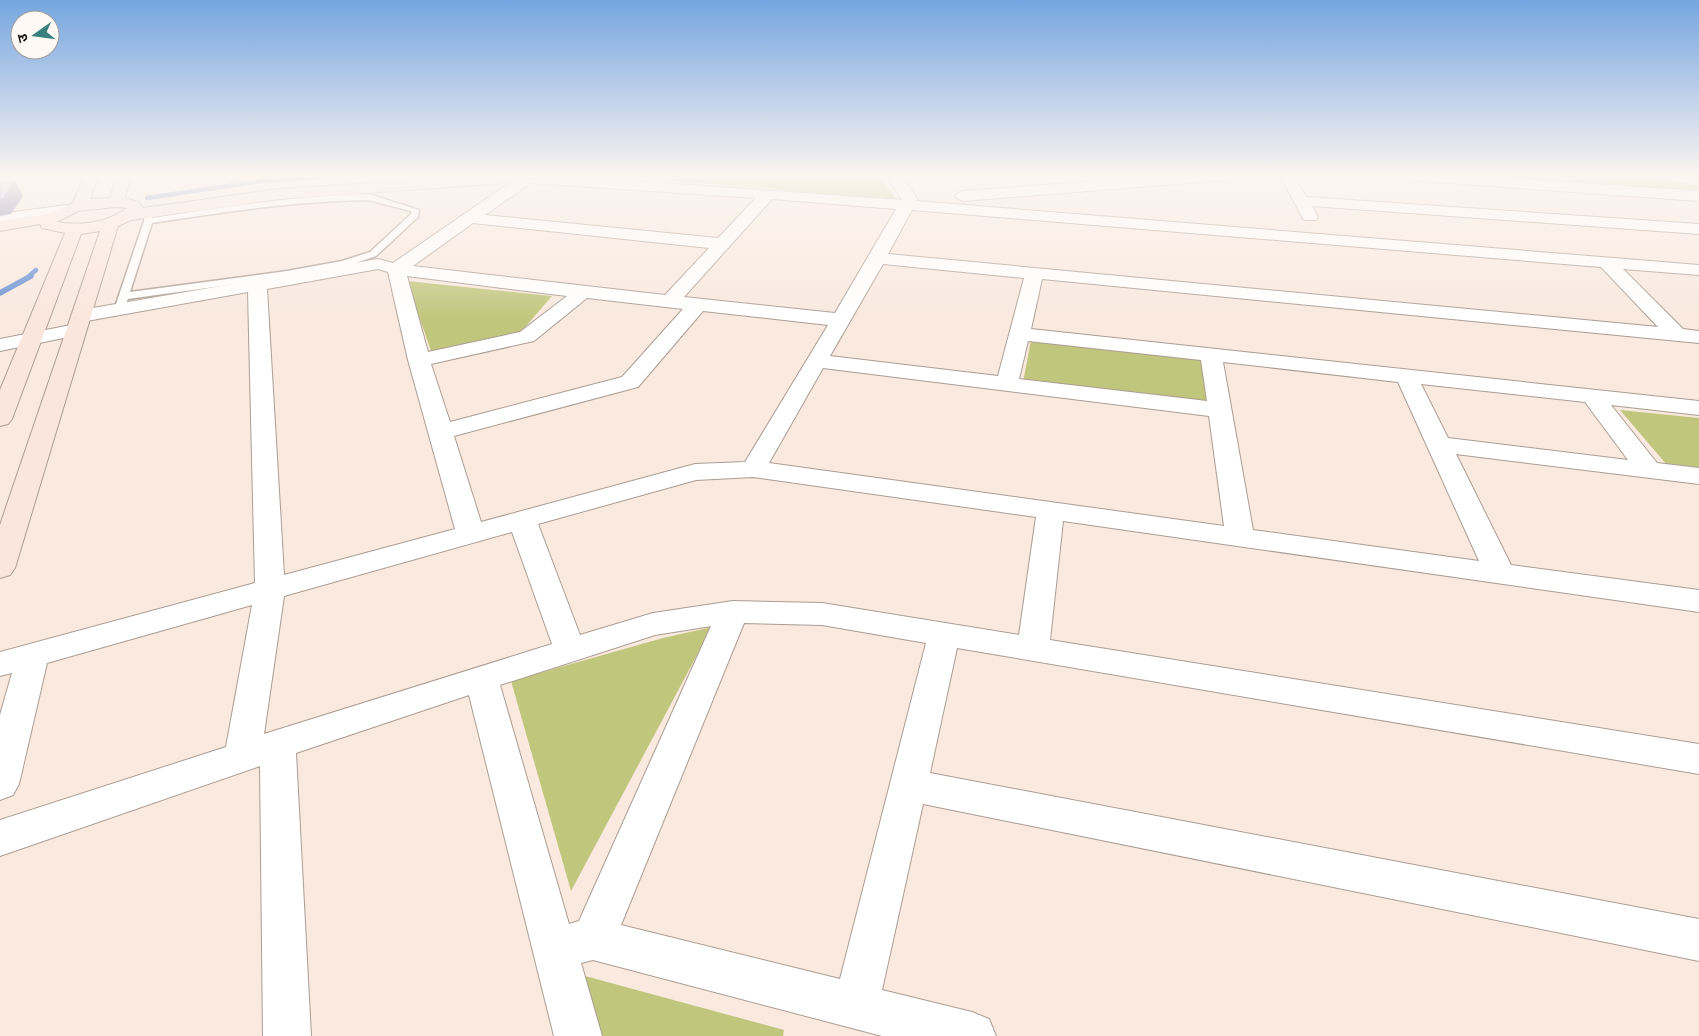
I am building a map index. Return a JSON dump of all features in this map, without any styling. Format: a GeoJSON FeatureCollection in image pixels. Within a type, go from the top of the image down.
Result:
{"type":"FeatureCollection","features":[{"type":"Feature","properties":{"kind":"street"},"geometry":{"type":"LineString","coordinates":[[0,226],[33,223]]}},
{"type":"Feature","properties":{"kind":"street"},"geometry":{"type":"LineString","coordinates":[[0,233],[43,223]]}},
{"type":"Feature","properties":{"kind":"street"},"geometry":{"type":"LineString","coordinates":[[51,223],[56,228],[75,228],[92,223]]}},
{"type":"Feature","properties":{"kind":"street"},"geometry":{"type":"LineString","coordinates":[[0,568],[78,323],[126,223]]}},
{"type":"Feature","properties":{"kind":"street"},"geometry":{"type":"LineString","coordinates":[[396,269],[460,223]]}},
{"type":"Feature","properties":{"kind":"street"},"geometry":{"type":"LineString","coordinates":[[520,223],[722,244]]}},
{"type":"Feature","properties":{"kind":"street"},"geometry":{"type":"LineString","coordinates":[[670,302],[741,223]]}},
{"type":"Feature","properties":{"kind":"street"},"geometry":{"type":"LineString","coordinates":[[753,468],[896,223]]}},
{"type":"Feature","properties":{"kind":"street"},"geometry":{"type":"LineString","coordinates":[[1145,223],[1699,270]]}},
{"type":"Feature","properties":{"kind":"street"},"geometry":{"type":"LineString","coordinates":[[1312,223],[1319,239]]}},
{"type":"Feature","properties":{"kind":"street"},"geometry":{"type":"LineString","coordinates":[[1619,223],[1699,229]]}},
{"type":"Feature","properties":{"kind":"street"},"geometry":{"type":"LineString","coordinates":[[0,418],[75,228]]}},
{"type":"Feature","properties":{"kind":"street"},"geometry":{"type":"LineString","coordinates":[[877,258],[1699,337]]}},
{"type":"Feature","properties":{"kind":"street"},"geometry":{"type":"LineString","coordinates":[[1606,262],[1677,335]]}},
{"type":"Feature","properties":{"kind":"street"},"geometry":{"type":"LineString","coordinates":[[0,345],[32,339],[78,323],[122,303],[258,286],[378,264],[396,269],[583,292],[841,320]]}},
{"type":"Feature","properties":{"kind":"street"},"geometry":{"type":"LineString","coordinates":[[396,269],[419,360],[471,534]]}},
{"type":"Feature","properties":{"kind":"street"},"geometry":{"type":"LineString","coordinates":[[1007,384],[1021,334],[1034,274]]}},
{"type":"Feature","properties":{"kind":"street"},"geometry":{"type":"LineString","coordinates":[[258,286],[270,589],[261,751],[287,1036]]}},
{"type":"Feature","properties":{"kind":"street"},"geometry":{"type":"LineString","coordinates":[[419,360],[527,337],[583,292]]}},
{"type":"Feature","properties":{"kind":"street"},"geometry":{"type":"LineString","coordinates":[[440,432],[630,382],[698,304]]}},
{"type":"Feature","properties":{"kind":"street"},"geometry":{"type":"LineString","coordinates":[[1021,334],[1699,408]]}},
{"type":"Feature","properties":{"kind":"street"},"geometry":{"type":"LineString","coordinates":[[1211,355],[1240,537]]}},
{"type":"Feature","properties":{"kind":"street"},"geometry":{"type":"LineString","coordinates":[[816,361],[1220,410]]}},
{"type":"Feature","properties":{"kind":"street"},"geometry":{"type":"LineString","coordinates":[[1406,376],[1500,573]]}},
{"type":"Feature","properties":{"kind":"street"},"geometry":{"type":"LineString","coordinates":[[1594,397],[1649,470]]}},
{"type":"Feature","properties":{"kind":"street"},"geometry":{"type":"LineString","coordinates":[[1438,444],[1699,476]]}},
{"type":"Feature","properties":{"kind":"street"},"geometry":{"type":"LineString","coordinates":[[0,664],[695,472],[753,468],[1699,601]]}},
{"type":"Feature","properties":{"kind":"street"},"geometry":{"type":"LineString","coordinates":[[1033,649],[1051,510]]}},
{"type":"Feature","properties":{"kind":"street"},"geometry":{"type":"LineString","coordinates":[[522,520],[570,650]]}},
{"type":"Feature","properties":{"kind":"street"},"geometry":{"type":"LineString","coordinates":[[0,838],[481,678],[653,624],[733,612],[822,614],[1699,759]]}},
{"type":"Feature","properties":{"kind":"street"},"geometry":{"type":"LineString","coordinates":[[573,944],[733,612]]}},
{"type":"Feature","properties":{"kind":"street"},"geometry":{"type":"LineString","coordinates":[[856,1006],[944,634]]}},
{"type":"Feature","properties":{"kind":"street"},"geometry":{"type":"LineString","coordinates":[[0,784],[34,654]]}},
{"type":"Feature","properties":{"kind":"street"},"geometry":{"type":"LineString","coordinates":[[481,678],[573,944],[578,1036]]}},
{"type":"Feature","properties":{"kind":"street"},"geometry":{"type":"LineString","coordinates":[[908,785],[1699,940]]}},
{"type":"Feature","properties":{"kind":"street"},"geometry":{"type":"LineString","coordinates":[[573,944],[856,1006],[972,1036]]}},
{"type":"Feature","properties":{"kind":"lane"},"geometry":{"type":"LineString","coordinates":[[130,223],[122,303],[332,267],[357,260],[373,254],[406,223]]}},
{"type":"Feature","properties":{"kind":"green space"},"geometry":{"type":"Polygon","coordinates":[[[407,281],[552,296],[521,332],[431,351],[407,281]]]}},
{"type":"Feature","properties":{"kind":"green space"},"geometry":{"type":"Polygon","coordinates":[[[1031,340],[1204,359],[1209,405],[1023,382],[1031,340]]]}},
{"type":"Feature","properties":{"kind":"green space"},"geometry":{"type":"Polygon","coordinates":[[[1620,410],[1699,418],[1699,469],[1667,465],[1620,410]]]}},
{"type":"Feature","properties":{"kind":"green space"},"geometry":{"type":"Polygon","coordinates":[[[712,627],[571,891],[511,681],[663,638],[712,627]]]}},
{"type":"Feature","properties":{"kind":"green space"},"geometry":{"type":"Polygon","coordinates":[[[585,976],[784,1030],[783,1036],[602,1036],[585,976]]]}},
{"type":"Feature","properties":{"kind":"waterway"},"geometry":{"type":"LineString","coordinates":[[28,277],[36,270]]}},
{"type":"Feature","properties":{"kind":"waterway"},"geometry":{"type":"LineString","coordinates":[[0,293],[31,276]]}}]}
